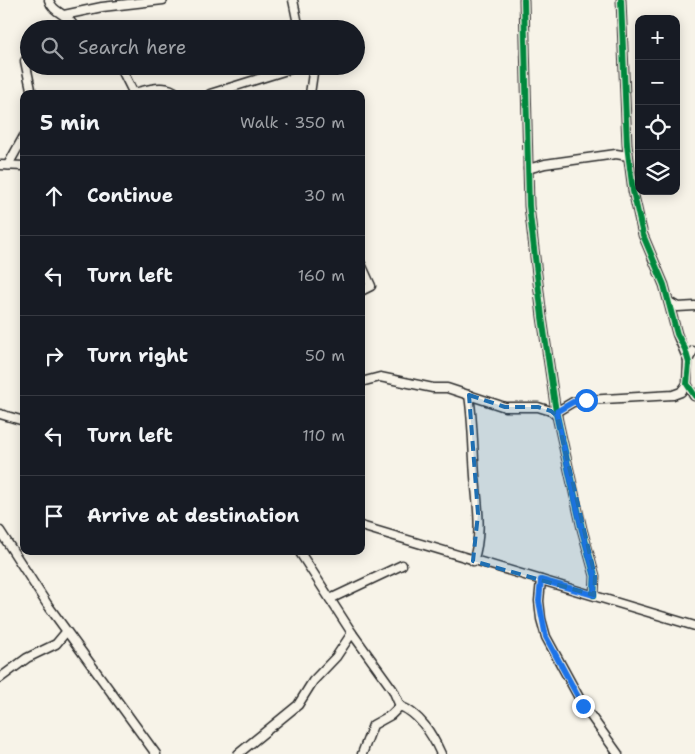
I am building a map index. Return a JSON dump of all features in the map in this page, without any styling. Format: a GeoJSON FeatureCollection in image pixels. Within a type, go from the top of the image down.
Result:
{"type":"FeatureCollection","features":[{"type":"Feature","properties":{"kind":"street"},"geometry":{"type":"LineString","coordinates":[[49,0],[53,8],[72,20]]}},
{"type":"Feature","properties":{"kind":"street"},"geometry":{"type":"LineString","coordinates":[[64,15],[102,7],[163,0]]}},
{"type":"Feature","properties":{"kind":"street"},"geometry":{"type":"LineString","coordinates":[[293,0],[296,20]]}},
{"type":"Feature","properties":{"kind":"street"},"geometry":{"type":"LineString","coordinates":[[524,0],[529,206],[556,414],[582,530],[595,576],[594,595]]}},
{"type":"Feature","properties":{"kind":"street"},"geometry":{"type":"LineString","coordinates":[[621,0],[627,145],[638,219],[669,302],[677,334],[691,350],[688,360],[687,384],[694,396]]}},
{"type":"Feature","properties":{"kind":"street"},"geometry":{"type":"LineString","coordinates":[[28,75],[31,90]]}},
{"type":"Feature","properties":{"kind":"street"},"geometry":{"type":"LineString","coordinates":[[125,75],[132,90]]}},
{"type":"Feature","properties":{"kind":"street"},"geometry":{"type":"LineString","coordinates":[[223,90],[271,75]]}},
{"type":"Feature","properties":{"kind":"street"},"geometry":{"type":"LineString","coordinates":[[311,90],[313,75]]}},
{"type":"Feature","properties":{"kind":"street"},"geometry":{"type":"LineString","coordinates":[[150,90],[165,87],[173,90]]}},
{"type":"Feature","properties":{"kind":"street"},"geometry":{"type":"LineString","coordinates":[[4,165],[20,142]]}},
{"type":"Feature","properties":{"kind":"street"},"geometry":{"type":"LineString","coordinates":[[616,154],[627,145]]}},
{"type":"Feature","properties":{"kind":"street"},"geometry":{"type":"LineString","coordinates":[[528,170],[545,164],[616,154],[628,156]]}},
{"type":"Feature","properties":{"kind":"street"},"geometry":{"type":"LineString","coordinates":[[4,165],[20,166]]}},
{"type":"Feature","properties":{"kind":"street"},"geometry":{"type":"LineString","coordinates":[[365,273],[371,286],[365,289]]}},
{"type":"Feature","properties":{"kind":"street"},"geometry":{"type":"LineString","coordinates":[[669,302],[678,308]]}},
{"type":"Feature","properties":{"kind":"street"},"geometry":{"type":"LineString","coordinates":[[671,313],[678,308],[695,306]]}},
{"type":"Feature","properties":{"kind":"street"},"geometry":{"type":"LineString","coordinates":[[365,381],[380,377],[398,379],[433,388],[447,388],[505,407],[538,407],[556,414]]}},
{"type":"Feature","properties":{"kind":"street"},"geometry":{"type":"LineString","coordinates":[[676,394],[687,384]]}},
{"type":"Feature","properties":{"kind":"street"},"geometry":{"type":"LineString","coordinates":[[556,414],[573,402],[580,400],[676,394],[694,396]]}},
{"type":"Feature","properties":{"kind":"street"},"geometry":{"type":"LineString","coordinates":[[469,395],[472,414],[478,514],[477,550],[473,561]]}},
{"type":"Feature","properties":{"kind":"street"},"geometry":{"type":"LineString","coordinates":[[0,414],[20,421]]}},
{"type":"Feature","properties":{"kind":"street"},"geometry":{"type":"LineString","coordinates":[[365,527],[695,626]]}},
{"type":"Feature","properties":{"kind":"street"},"geometry":{"type":"LineString","coordinates":[[0,532],[66,632],[156,754]]}},
{"type":"Feature","properties":{"kind":"street"},"geometry":{"type":"LineString","coordinates":[[302,555],[352,633],[393,690],[400,706],[410,710],[418,717],[441,754]]}},
{"type":"Feature","properties":{"kind":"street"},"geometry":{"type":"LineString","coordinates":[[330,599],[402,565]]}},
{"type":"Feature","properties":{"kind":"street"},"geometry":{"type":"LineString","coordinates":[[541,580],[539,601],[546,637],[583,706],[618,754]]}},
{"type":"Feature","properties":{"kind":"street"},"geometry":{"type":"LineString","coordinates":[[0,678],[27,658],[56,644],[66,632]]}},
{"type":"Feature","properties":{"kind":"street"},"geometry":{"type":"LineString","coordinates":[[238,754],[298,706],[313,681],[336,657],[352,633]]}},
{"type":"Feature","properties":{"kind":"street"},"geometry":{"type":"LineString","coordinates":[[362,754],[373,725],[392,715],[400,706]]}},
{"type":"Feature","properties":{"kind":"highlighted area"},"geometry":{"type":"Polygon","coordinates":[[[469,395],[505,407],[538,407],[551,411],[557,416],[595,576],[594,595],[473,561],[478,514],[469,395]]]}},
{"type":"Feature","properties":{"kind":"cycle path"},"geometry":{"type":"LineString","coordinates":[[524,0],[529,206],[542,317],[556,412],[582,529],[595,576],[594,595]]}},
{"type":"Feature","properties":{"kind":"cycle path"},"geometry":{"type":"LineString","coordinates":[[621,0],[627,145],[633,191],[643,235],[664,285],[677,334],[685,349],[689,363],[687,384],[695,396]]}},
{"type":"Feature","properties":{"kind":"route"},"geometry":{"type":"LineString","coordinates":[[583,706],[567,672],[546,637],[541,619],[539,588],[541,580],[594,595],[595,576],[582,530],[556,412],[573,402],[586,400]]}}]}
